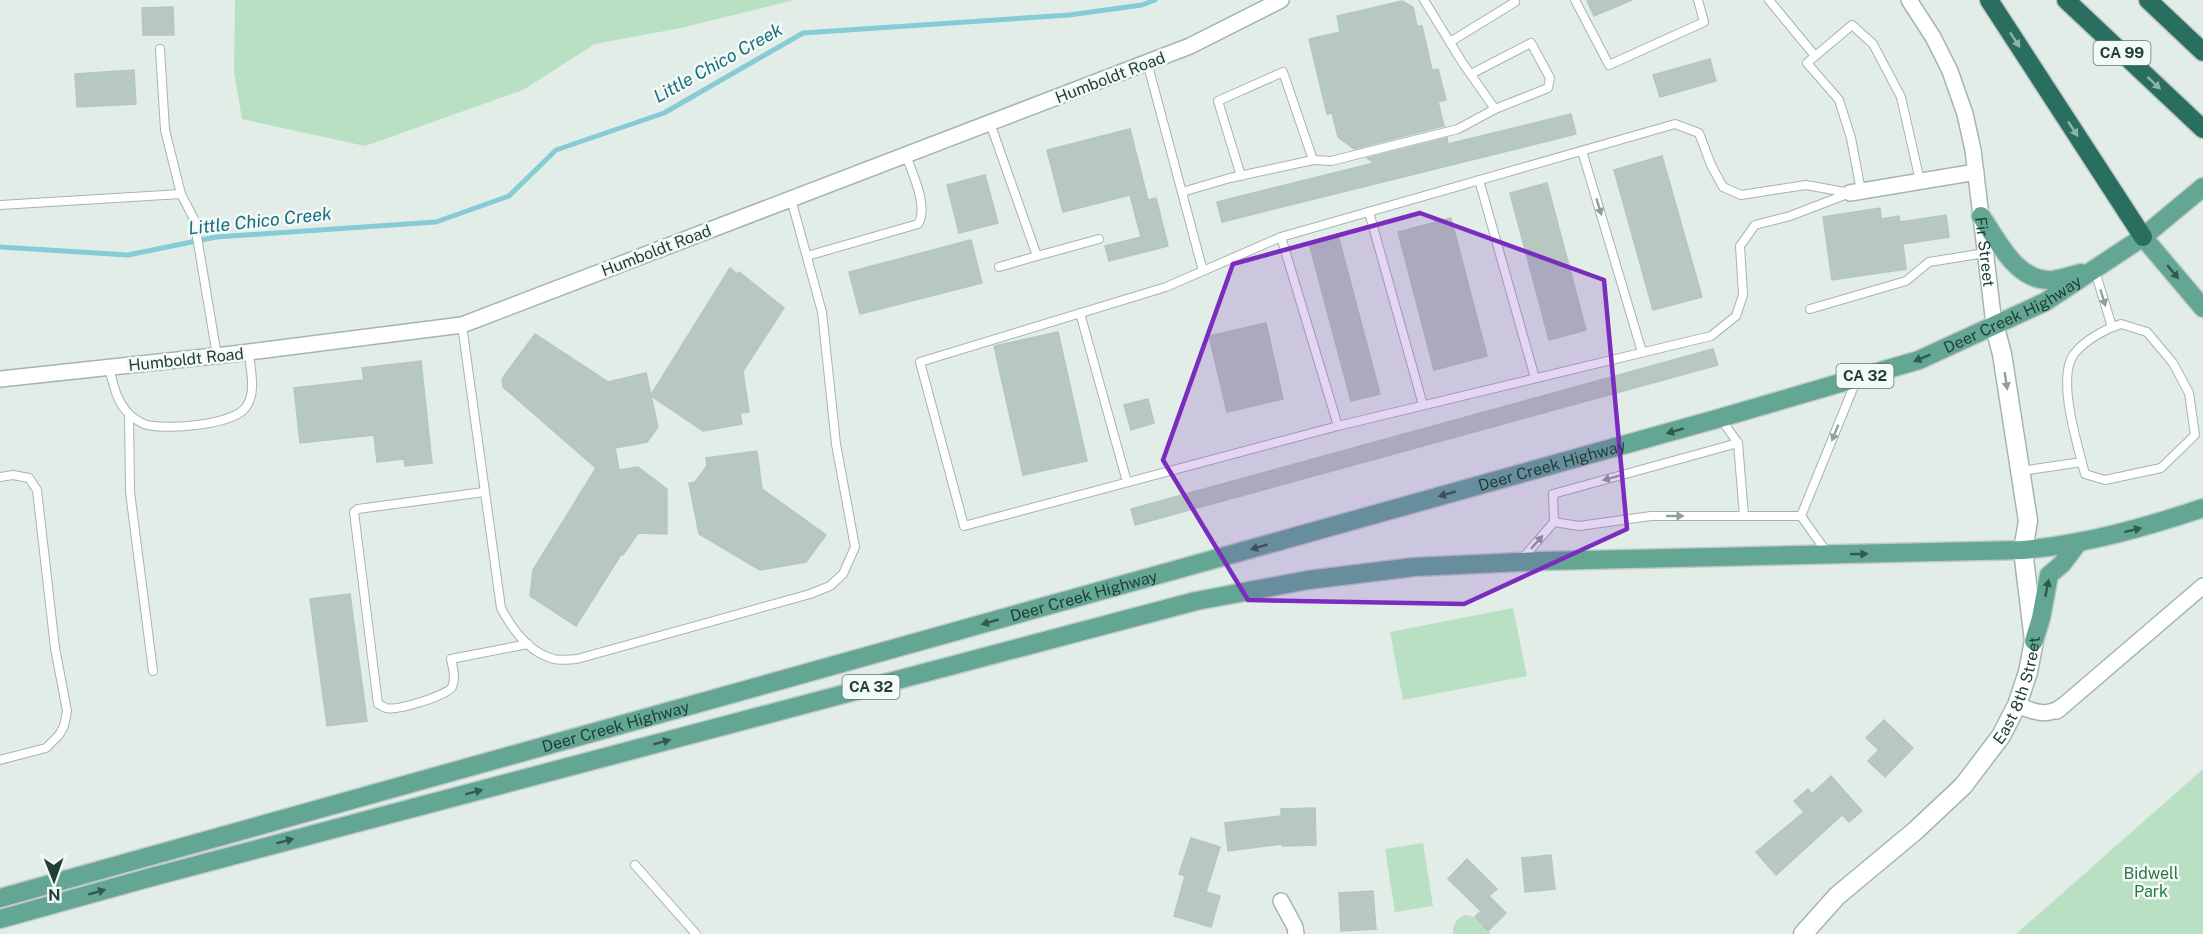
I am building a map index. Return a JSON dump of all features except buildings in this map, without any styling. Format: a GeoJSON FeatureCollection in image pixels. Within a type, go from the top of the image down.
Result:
{"type":"FeatureCollection","features":[{"type":"Feature","properties":{"kind":"highway"},"geometry":{"type":"LineString","coordinates":[[1989,0],[2143,237]]}},
{"type":"Feature","properties":{"kind":"highway","name":"CA 99"},"geometry":{"type":"LineString","coordinates":[[2066,0],[2203,129]]}},
{"type":"Feature","properties":{"kind":"highway"},"geometry":{"type":"LineString","coordinates":[[2148,0],[2203,52]]}},
{"type":"Feature","properties":{"kind":"main road","name":"CA 32"},"geometry":{"type":"LineString","coordinates":[[2143,237],[2203,187]]}},
{"type":"Feature","properties":{"kind":"main road"},"geometry":{"type":"LineString","coordinates":[[1981,216],[2013,262],[2031,277],[2052,280],[2094,269]]}},
{"type":"Feature","properties":{"kind":"main road","name":"Deer Creek Highway"},"geometry":{"type":"LineString","coordinates":[[0,898],[1720,418],[1919,360],[2045,302],[2143,237]]}},
{"type":"Feature","properties":{"kind":"main road"},"geometry":{"type":"LineString","coordinates":[[2143,237],[2203,308]]}},
{"type":"Feature","properties":{"kind":"main road","name":"CA 32"},"geometry":{"type":"LineString","coordinates":[[2023,550],[2077,544],[2145,527],[2203,508]]}},
{"type":"Feature","properties":{"kind":"main road"},"geometry":{"type":"LineString","coordinates":[[2034,641],[2049,575],[2062,564],[2077,544]]}},
{"type":"Feature","properties":{"kind":"main road","name":"Deer Creek Highway"},"geometry":{"type":"LineString","coordinates":[[0,919],[1196,601],[1308,580],[1414,567],[1519,562],[2023,550]]}},
{"type":"Feature","properties":{"kind":"street","name":"Humboldt Road"},"geometry":{"type":"LineString","coordinates":[[0,379],[217,356],[462,325],[1190,46],[1281,0]]}},
{"type":"Feature","properties":{"kind":"street","name":"Fir Street"},"geometry":{"type":"LineString","coordinates":[[1909,0],[1950,71],[1965,114],[1973,150],[1994,324],[2002,354],[2028,521],[2023,550]]}},
{"type":"Feature","properties":{"kind":"street"},"geometry":{"type":"LineString","coordinates":[[1855,192],[1976,172]]}},
{"type":"Feature","properties":{"kind":"street","name":"East 8th Street"},"geometry":{"type":"LineString","coordinates":[[1803,934],[1837,896],[1915,831],[1963,786],[2001,736],[2017,705],[2028,672],[2034,641],[2023,550]]}},
{"type":"Feature","properties":{"kind":"street"},"geometry":{"type":"LineString","coordinates":[[2017,705],[2037,713],[2057,711],[2203,586]]}},
{"type":"Feature","properties":{"kind":"street"},"geometry":{"type":"LineString","coordinates":[[1281,901],[1295,927],[1296,934]]}},
{"type":"Feature","properties":{"kind":"lane"},"geometry":{"type":"LineString","coordinates":[[1424,0],[1495,109]]}},
{"type":"Feature","properties":{"kind":"lane"},"geometry":{"type":"LineString","coordinates":[[1450,42],[1515,2],[1514,0]]}},
{"type":"Feature","properties":{"kind":"lane"},"geometry":{"type":"LineString","coordinates":[[1575,0],[1609,65],[1704,22],[1698,0]]}},
{"type":"Feature","properties":{"kind":"lane"},"geometry":{"type":"LineString","coordinates":[[1768,0],[1815,56]]}},
{"type":"Feature","properties":{"kind":"lane"},"geometry":{"type":"LineString","coordinates":[[1855,192],[1851,138],[1839,100],[1806,63],[1852,25],[1873,44],[1901,97],[1920,181]]}},
{"type":"Feature","properties":{"kind":"lane"},"geometry":{"type":"LineString","coordinates":[[1182,192],[1313,160],[1331,161],[1458,129],[1495,109],[1548,88],[1550,78],[1531,43],[1471,74]]}},
{"type":"Feature","properties":{"kind":"lane"},"geometry":{"type":"LineString","coordinates":[[160,49],[165,130],[181,194],[194,219],[217,356]]}},
{"type":"Feature","properties":{"kind":"lane"},"geometry":{"type":"LineString","coordinates":[[1147,62],[1203,271]]}},
{"type":"Feature","properties":{"kind":"lane"},"geometry":{"type":"LineString","coordinates":[[1241,176],[1218,101],[1283,72],[1313,160]]}},
{"type":"Feature","properties":{"kind":"lane"},"geometry":{"type":"LineString","coordinates":[[990,123],[1037,256]]}},
{"type":"Feature","properties":{"kind":"lane"},"geometry":{"type":"LineString","coordinates":[[1675,123],[1699,133],[1711,165],[1723,187],[1742,195],[1806,185],[1855,192],[1790,216],[1755,225],[1740,246],[1743,295],[1736,316],[1711,336],[1338,426],[964,526],[920,362],[1166,287],[1281,237],[1675,123]]}},
{"type":"Feature","properties":{"kind":"lane"},"geometry":{"type":"LineString","coordinates":[[1582,150],[1642,352]]}},
{"type":"Feature","properties":{"kind":"lane"},"geometry":{"type":"LineString","coordinates":[[807,256],[918,224],[922,217],[923,207],[906,154]]}},
{"type":"Feature","properties":{"kind":"lane"},"geometry":{"type":"LineString","coordinates":[[1479,180],[1535,378]]}},
{"type":"Feature","properties":{"kind":"lane"},"geometry":{"type":"LineString","coordinates":[[0,205],[181,194]]}},
{"type":"Feature","properties":{"kind":"lane"},"geometry":{"type":"LineString","coordinates":[[462,325],[501,608],[509,624],[539,654],[556,660],[577,659],[810,594],[830,586],[843,574],[855,547],[836,444],[822,312],[791,199]]}},
{"type":"Feature","properties":{"kind":"lane"},"geometry":{"type":"LineString","coordinates":[[1370,212],[1423,405]]}},
{"type":"Feature","properties":{"kind":"lane"},"geometry":{"type":"LineString","coordinates":[[1281,237],[1338,426]]}},
{"type":"Feature","properties":{"kind":"lane"},"geometry":{"type":"LineString","coordinates":[[999,267],[1099,239]]}},
{"type":"Feature","properties":{"kind":"lane"},"geometry":{"type":"LineString","coordinates":[[1810,309],[1906,281],[1929,262],[1985,253]]}},
{"type":"Feature","properties":{"kind":"lane"},"geometry":{"type":"LineString","coordinates":[[2094,269],[2112,327]]}},
{"type":"Feature","properties":{"kind":"lane"},"geometry":{"type":"LineString","coordinates":[[1080,313],[1127,482]]}},
{"type":"Feature","properties":{"kind":"lane"},"geometry":{"type":"LineString","coordinates":[[2121,324],[2147,332],[2173,363],[2188,393],[2194,435],[2162,468],[2104,480],[2085,474],[2082,462],[2068,400],[2067,373],[2074,355],[2103,330],[2121,324]]}},
{"type":"Feature","properties":{"kind":"lane"},"geometry":{"type":"LineString","coordinates":[[109,367],[116,395],[129,414],[144,423],[163,426],[194,424],[233,417],[246,407],[252,390],[249,352]]}},
{"type":"Feature","properties":{"kind":"lane"},"geometry":{"type":"LineString","coordinates":[[1801,516],[1857,379]]}},
{"type":"Feature","properties":{"kind":"lane"},"geometry":{"type":"LineString","coordinates":[[129,414],[130,492],[153,671]]}},
{"type":"Feature","properties":{"kind":"lane"},"geometry":{"type":"LineString","coordinates":[[1720,418],[1738,443],[1744,516]]}},
{"type":"Feature","properties":{"kind":"lane"},"geometry":{"type":"LineString","coordinates":[[1519,562],[1554,522],[1553,494],[1738,443]]}},
{"type":"Feature","properties":{"kind":"lane"},"geometry":{"type":"LineString","coordinates":[[2020,471],[2082,462]]}},
{"type":"Feature","properties":{"kind":"lane"},"geometry":{"type":"LineString","coordinates":[[0,477],[13,475],[29,478],[37,490],[55,648],[67,711],[64,726],[59,735],[46,748],[0,760]]}},
{"type":"Feature","properties":{"kind":"lane"},"geometry":{"type":"LineString","coordinates":[[484,492],[358,509],[354,512],[378,704],[388,709],[399,708],[442,695],[451,689],[454,679],[451,659],[528,644]]}},
{"type":"Feature","properties":{"kind":"lane"},"geometry":{"type":"LineString","coordinates":[[1554,522],[1580,526],[1651,516],[1801,516]]}},
{"type":"Feature","properties":{"kind":"lane"},"geometry":{"type":"LineString","coordinates":[[1801,516],[1829,555]]}},
{"type":"Feature","properties":{"kind":"lane"},"geometry":{"type":"LineString","coordinates":[[635,865],[696,934]]}},
{"type":"Feature","properties":{"kind":"highlighted area"},"geometry":{"type":"Polygon","coordinates":[[[1420,213],[1604,280],[1627,529],[1464,604],[1248,600],[1163,460],[1233,264],[1420,213]]]}},
{"type":"Feature","properties":{"kind":"green space"},"geometry":{"type":"Polygon","coordinates":[[[235,0],[794,0],[681,28],[595,44],[523,90],[365,146],[242,119],[234,72],[235,0]]]}},
{"type":"Feature","properties":{"kind":"green space"},"geometry":{"type":"Polygon","coordinates":[[[1513,608],[1527,676],[1403,700],[1390,632],[1513,608]]]}},
{"type":"Feature","properties":{"kind":"green space","name":"Bidwell Park"},"geometry":{"type":"Polygon","coordinates":[[[2203,769],[2203,934],[2016,934],[2203,769]]]}},
{"type":"Feature","properties":{"kind":"green space"},"geometry":{"type":"Polygon","coordinates":[[[1423,843],[1433,906],[1395,912],[1385,849],[1423,843]]]}},
{"type":"Feature","properties":{"kind":"green space"},"geometry":{"type":"Polygon","coordinates":[[[1465,915],[1472,916],[1491,934],[1453,934],[1456,922],[1465,915]]]}},
{"type":"Feature","properties":{"kind":"waterway","name":"Little Chico Creek"},"geometry":{"type":"LineString","coordinates":[[0,247],[128,255],[216,237],[436,222],[509,196],[556,150],[664,113],[803,33],[1069,15],[1142,5],[1155,0]]}}]}
